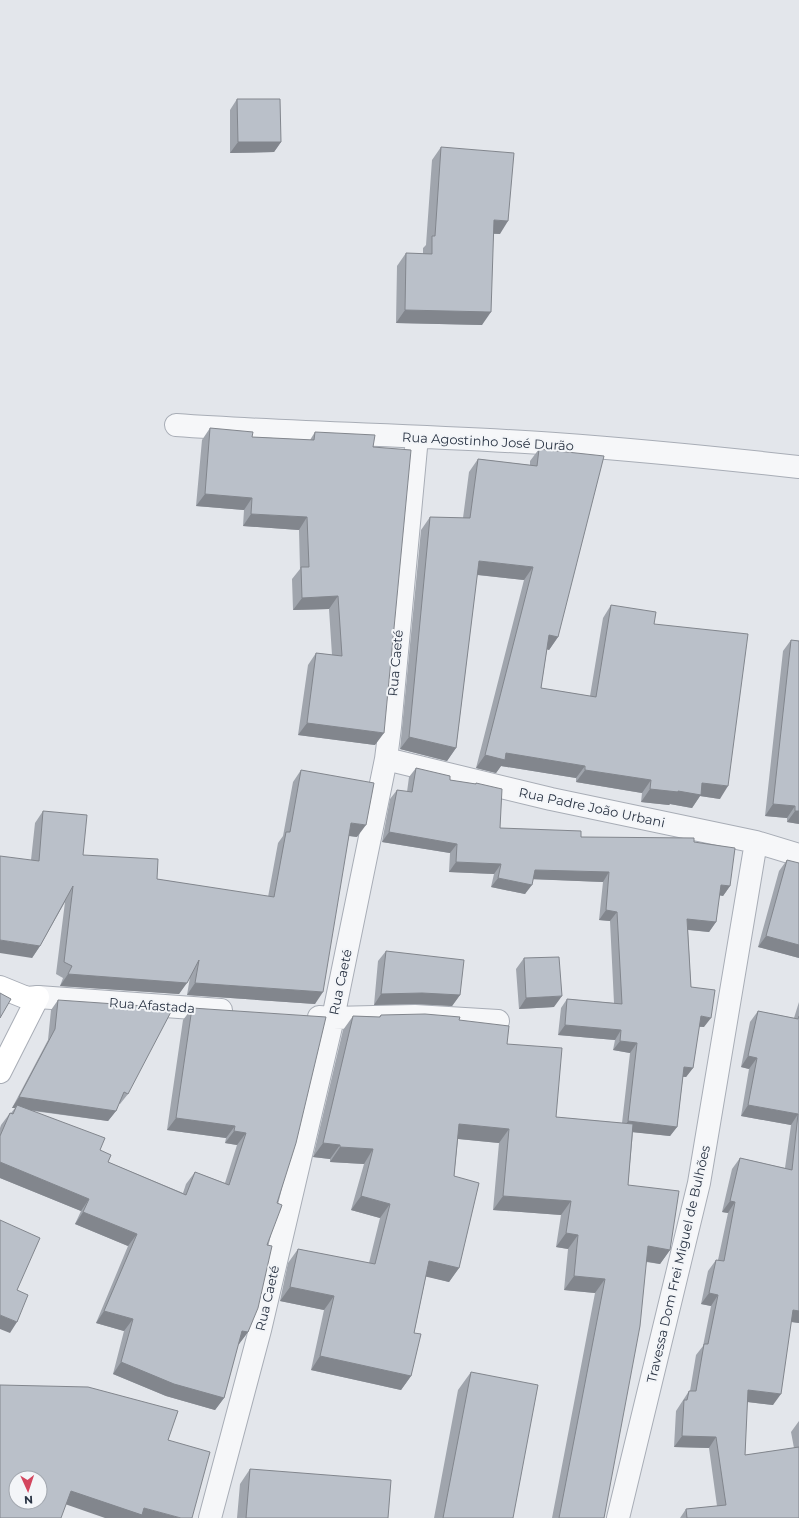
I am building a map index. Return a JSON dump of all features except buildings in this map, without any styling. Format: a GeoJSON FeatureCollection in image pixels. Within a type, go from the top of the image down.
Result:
{"type":"FeatureCollection","features":[{"type":"Feature","properties":{"kind":"street","name":"Rua Agostinho José Durão"},"geometry":{"type":"LineString","coordinates":[[176,425],[295,433],[555,444],[700,456],[799,467]]}},
{"type":"Feature","properties":{"kind":"street","name":"Rua Caeté"},"geometry":{"type":"LineString","coordinates":[[210,1518],[260,1330],[333,1018],[386,758],[417,437]]}},
{"type":"Feature","properties":{"kind":"street","name":"Rua Padre João Urbani"},"geometry":{"type":"LineString","coordinates":[[386,758],[551,799],[756,842],[799,855]]}},
{"type":"Feature","properties":{"kind":"street","name":"Travessa Dom Frei Miguel de Bulhões"},"geometry":{"type":"LineString","coordinates":[[618,1518],[699,1183],[756,842]]}},
{"type":"Feature","properties":{"kind":"street","name":"Rua Afastada"},"geometry":{"type":"LineString","coordinates":[[0,987],[27,998],[38,997],[237,1011]]}},
{"type":"Feature","properties":{"kind":"street"},"geometry":{"type":"LineString","coordinates":[[0,1072],[38,997]]}},
{"type":"Feature","properties":{"kind":"street"},"geometry":{"type":"LineString","coordinates":[[301,1016],[333,1018],[415,1016],[498,1021]]}}]}
